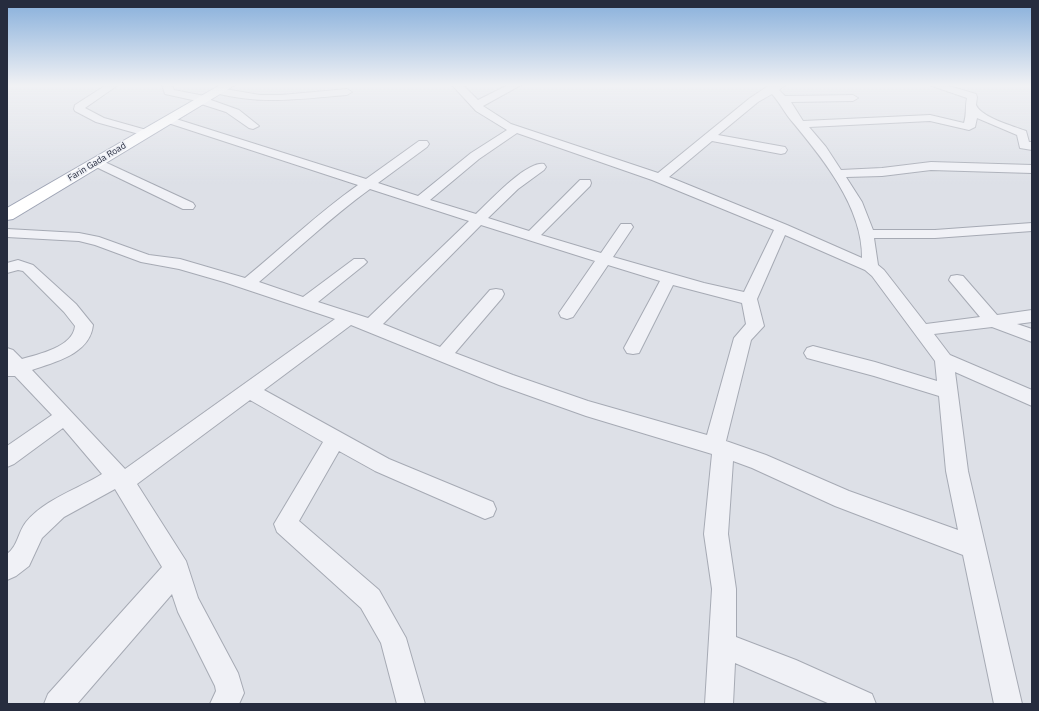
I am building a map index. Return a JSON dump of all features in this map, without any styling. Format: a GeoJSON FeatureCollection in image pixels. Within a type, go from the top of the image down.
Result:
{"type":"FeatureCollection","features":[{"type":"Feature","properties":{"kind":"main road","name":"Farin Gada Road"},"geometry":{"type":"LineString","coordinates":[[7,215],[172,118]]}},
{"type":"Feature","properties":{"kind":"street"},"geometry":{"type":"LineString","coordinates":[[97,118],[146,133]]}},
{"type":"Feature","properties":{"kind":"street"},"geometry":{"type":"LineString","coordinates":[[246,118],[254,126]]}},
{"type":"Feature","properties":{"kind":"street"},"geometry":{"type":"LineString","coordinates":[[493,118],[516,129],[660,178],[782,228],[870,267],[891,288],[944,360],[957,471],[1008,704]]}},
{"type":"Feature","properties":{"kind":"street"},"geometry":{"type":"LineString","coordinates":[[660,178],[729,118]]}},
{"type":"Feature","properties":{"kind":"street"},"geometry":{"type":"LineString","coordinates":[[796,118],[802,124],[855,202],[866,234],[870,255],[870,267]]}},
{"type":"Feature","properties":{"kind":"street"},"geometry":{"type":"LineString","coordinates":[[802,124],[926,118]]}},
{"type":"Feature","properties":{"kind":"street"},"geometry":{"type":"LineString","coordinates":[[931,118],[969,127],[971,118]]}},
{"type":"Feature","properties":{"kind":"street"},"geometry":{"type":"LineString","coordinates":[[986,118],[994,123],[1022,132],[1024,145],[1032,146]]}},
{"type":"Feature","properties":{"kind":"street"},"geometry":{"type":"LineString","coordinates":[[169,120],[531,237],[669,278],[749,299]]}},
{"type":"Feature","properties":{"kind":"street"},"geometry":{"type":"LineString","coordinates":[[420,201],[475,156],[516,129]]}},
{"type":"Feature","properties":{"kind":"street"},"geometry":{"type":"LineString","coordinates":[[708,137],[781,150]]}},
{"type":"Feature","properties":{"kind":"street"},"geometry":{"type":"LineString","coordinates":[[247,284],[367,183],[423,144]]}},
{"type":"Feature","properties":{"kind":"street"},"geometry":{"type":"LineString","coordinates":[[96,162],[188,206]]}},
{"type":"Feature","properties":{"kind":"street"},"geometry":{"type":"LineString","coordinates":[[837,174],[882,172],[931,166],[1032,170]]}},
{"type":"Feature","properties":{"kind":"street"},"geometry":{"type":"LineString","coordinates":[[371,326],[513,186],[540,167]]}},
{"type":"Feature","properties":{"kind":"street"},"geometry":{"type":"LineString","coordinates":[[531,237],[563,203],[585,183]]}},
{"type":"Feature","properties":{"kind":"street"},"geometry":{"type":"LineString","coordinates":[[866,234],[935,234],[1032,226]]}},
{"type":"Feature","properties":{"kind":"street"},"geometry":{"type":"LineString","coordinates":[[567,313],[626,227]]}},
{"type":"Feature","properties":{"kind":"street"},"geometry":{"type":"LineString","coordinates":[[719,704],[724,588],[716,534],[718,447],[743,338],[755,326],[749,299],[773,244],[782,228]]}},
{"type":"Feature","properties":{"kind":"street"},"geometry":{"type":"LineString","coordinates":[[7,234],[79,237],[99,241],[146,259],[180,264],[247,284],[371,326],[506,380],[586,408],[760,461],[843,499],[973,547]]}},
{"type":"Feature","properties":{"kind":"street"},"geometry":{"type":"LineString","coordinates":[[305,304],[359,262]]}},
{"type":"Feature","properties":{"kind":"street"},"geometry":{"type":"LineString","coordinates":[[7,268],[18,265],[28,268],[70,308],[84,326],[84,334],[70,347],[11,365],[65,416],[120,479],[177,569],[187,603],[228,683],[230,692],[224,704]]}},
{"type":"Feature","properties":{"kind":"street"},"geometry":{"type":"LineString","coordinates":[[633,348],[669,278]]}},
{"type":"Feature","properties":{"kind":"street"},"geometry":{"type":"LineString","coordinates":[[957,280],[993,321],[1032,336]]}},
{"type":"Feature","properties":{"kind":"street"},"geometry":{"type":"LineString","coordinates":[[444,354],[496,294]]}},
{"type":"Feature","properties":{"kind":"street"},"geometry":{"type":"LineString","coordinates":[[922,330],[1032,316]]}},
{"type":"Feature","properties":{"kind":"street"},"geometry":{"type":"LineString","coordinates":[[7,568],[20,558],[34,530],[56,510],[120,479],[348,318]]}},
{"type":"Feature","properties":{"kind":"street"},"geometry":{"type":"LineString","coordinates":[[813,353],[875,369],[948,392]]}},
{"type":"Feature","properties":{"kind":"street"},"geometry":{"type":"LineString","coordinates":[[944,360],[1032,398]]}},
{"type":"Feature","properties":{"kind":"street"},"geometry":{"type":"LineString","coordinates":[[248,390],[382,465],[485,509]]}},
{"type":"Feature","properties":{"kind":"street"},"geometry":{"type":"LineString","coordinates":[[7,458],[65,416]]}},
{"type":"Feature","properties":{"kind":"street"},"geometry":{"type":"LineString","coordinates":[[336,438],[284,524],[370,599],[393,638],[411,704]]}},
{"type":"Feature","properties":{"kind":"street"},"geometry":{"type":"LineString","coordinates":[[58,704],[177,569]]}},
{"type":"Feature","properties":{"kind":"street"},"geometry":{"type":"LineString","coordinates":[[722,646],[786,670],[862,704]]}}]}
